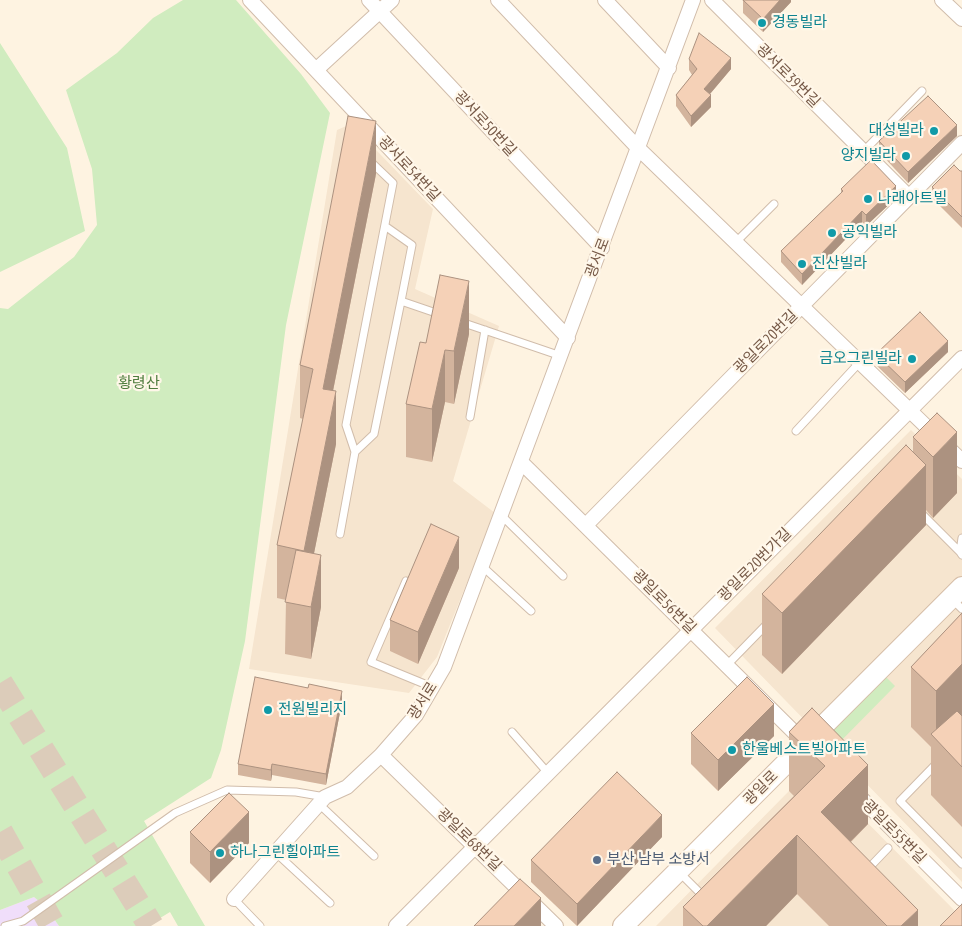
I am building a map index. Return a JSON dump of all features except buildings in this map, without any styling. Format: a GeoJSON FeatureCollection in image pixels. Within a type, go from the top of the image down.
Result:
{"type":"FeatureCollection","features":[{"type":"Feature","properties":{"kind":"street","name":"광서로54번길"},"geometry":{"type":"LineString","coordinates":[[250,0],[317,69],[568,338]]}},
{"type":"Feature","properties":{"kind":"street","name":"광서로50번길"},"geometry":{"type":"LineString","coordinates":[[369,0],[602,248]]}},
{"type":"Feature","properties":{"kind":"street"},"geometry":{"type":"LineString","coordinates":[[317,69],[392,0]]}},
{"type":"Feature","properties":{"kind":"street"},"geometry":{"type":"LineString","coordinates":[[498,0],[640,149],[910,411],[940,445],[962,461]]}},
{"type":"Feature","properties":{"kind":"street"},"geometry":{"type":"LineString","coordinates":[[605,0],[669,68]]}},
{"type":"Feature","properties":{"kind":"street","name":"광서로"},"geometry":{"type":"LineString","coordinates":[[234,898],[322,801],[347,786],[381,755],[416,715],[444,667],[640,149],[693,0]]}},
{"type":"Feature","properties":{"kind":"street","name":"광서로39번길"},"geometry":{"type":"LineString","coordinates":[[712,0],[909,197]]}},
{"type":"Feature","properties":{"kind":"street"},"geometry":{"type":"LineString","coordinates":[[942,0],[962,19]]}},
{"type":"Feature","properties":{"kind":"street","name":"광일로20번길"},"geometry":{"type":"LineString","coordinates":[[586,524],[909,197],[948,163],[962,144]]}},
{"type":"Feature","properties":{"kind":"street","name":"광일로20번가길"},"geometry":{"type":"LineString","coordinates":[[396,926],[962,358]]}},
{"type":"Feature","properties":{"kind":"street","name":"광일로56번길"},"geometry":{"type":"LineString","coordinates":[[521,462],[586,524],[809,747]]}},
{"type":"Feature","properties":{"kind":"street","name":"광일로"},"geometry":{"type":"LineString","coordinates":[[623,926],[809,747],[958,598]]}},
{"type":"Feature","properties":{"kind":"street","name":"광일로68번길"},"geometry":{"type":"LineString","coordinates":[[381,755],[556,926]]}},
{"type":"Feature","properties":{"kind":"street","name":"광일로55번길"},"geometry":{"type":"LineString","coordinates":[[846,784],[962,899]]}},
{"type":"Feature","properties":{"kind":"lane"},"geometry":{"type":"LineString","coordinates":[[863,152],[922,91]]}},
{"type":"Feature","properties":{"kind":"lane"},"geometry":{"type":"LineString","coordinates":[[340,534],[355,452],[346,425],[393,183],[373,161],[364,159]]}},
{"type":"Feature","properties":{"kind":"lane"},"geometry":{"type":"LineString","coordinates":[[736,242],[774,204]]}},
{"type":"Feature","properties":{"kind":"lane"},"geometry":{"type":"LineString","coordinates":[[355,452],[374,434],[412,245],[385,226]]}},
{"type":"Feature","properties":{"kind":"lane"},"geometry":{"type":"LineString","coordinates":[[401,301],[448,317]]}},
{"type":"Feature","properties":{"kind":"lane"},"geometry":{"type":"LineString","coordinates":[[457,321],[561,356]]}},
{"type":"Feature","properties":{"kind":"lane"},"geometry":{"type":"LineString","coordinates":[[470,417],[485,330]]}},
{"type":"Feature","properties":{"kind":"lane"},"geometry":{"type":"LineString","coordinates":[[796,430],[860,362]]}},
{"type":"Feature","properties":{"kind":"lane"},"geometry":{"type":"LineString","coordinates":[[913,505],[961,554]]}},
{"type":"Feature","properties":{"kind":"lane"},"geometry":{"type":"LineString","coordinates":[[501,515],[563,576]]}},
{"type":"Feature","properties":{"kind":"lane"},"geometry":{"type":"LineString","coordinates":[[961,554],[962,538]]}},
{"type":"Feature","properties":{"kind":"lane"},"geometry":{"type":"LineString","coordinates":[[482,566],[531,611]]}},
{"type":"Feature","properties":{"kind":"lane"},"geometry":{"type":"LineString","coordinates":[[406,581],[371,662],[432,687]]}},
{"type":"Feature","properties":{"kind":"lane"},"geometry":{"type":"LineString","coordinates":[[726,665],[775,616]]}},
{"type":"Feature","properties":{"kind":"lane"},"geometry":{"type":"LineString","coordinates":[[512,732],[548,773]]}},
{"type":"Feature","properties":{"kind":"lane"},"geometry":{"type":"LineString","coordinates":[[941,759],[900,801],[962,864]]}},
{"type":"Feature","properties":{"kind":"lane"},"geometry":{"type":"LineString","coordinates":[[5,926],[21,924],[175,813],[227,790],[296,792],[322,801],[374,856]]}},
{"type":"Feature","properties":{"kind":"lane"},"geometry":{"type":"LineString","coordinates":[[859,877],[888,848]]}},
{"type":"Feature","properties":{"kind":"lane"},"geometry":{"type":"LineString","coordinates":[[276,852],[330,904]]}},
{"type":"Feature","properties":{"kind":"lane"},"geometry":{"type":"LineString","coordinates":[[678,871],[711,904]]}},
{"type":"Feature","properties":{"kind":"lane","name":"광서로"},"geometry":{"type":"LineString","coordinates":[[234,898],[260,926]]}},
{"type":"Feature","properties":{"kind":"shaded area"},"geometry":{"type":"Polygon","coordinates":[[[351,124],[433,209],[415,289],[499,326],[453,481],[495,513],[437,657],[409,693],[249,669],[337,130],[351,124]]]}},
{"type":"Feature","properties":{"kind":"shaded area"},"geometry":{"type":"Polygon","coordinates":[[[911,430],[962,479],[962,882],[715,628],[911,430]]]}},
{"type":"Feature","properties":{"kind":"shaded area"},"geometry":{"type":"Polygon","coordinates":[[[830,785],[962,918],[962,926],[656,926],[789,791],[830,785]]]}},
{"type":"Feature","properties":{"kind":"shaded area"},"geometry":{"type":"Polygon","coordinates":[[[34,897],[45,906],[59,926],[0,926],[0,910],[34,897]]]}},
{"type":"Feature","properties":{"kind":"green space","name":"황령산"},"geometry":{"type":"Polygon","coordinates":[[[183,0],[236,0],[301,74],[330,113],[286,325],[245,641],[221,750],[211,778],[144,821],[205,926],[178,926],[170,912],[147,926],[59,926],[45,906],[34,897],[0,910],[0,308],[8,309],[74,257],[97,225],[92,169],[66,90],[117,53],[153,18],[183,0]]]}},
{"type":"Feature","properties":{"kind":"green space"},"geometry":{"type":"Polygon","coordinates":[[[0,43],[67,148],[85,231],[0,272],[0,43]]]}},
{"type":"Feature","properties":{"kind":"green space"},"geometry":{"type":"Polygon","coordinates":[[[879,670],[895,686],[833,749],[818,730],[879,670]]]}},
{"type":"Feature","properties":{"kind":"tunnel"},"geometry":{"type":"LineString","coordinates":[[0,683],[151,926]]}},
{"type":"Feature","properties":{"kind":"tunnel"},"geometry":{"type":"LineString","coordinates":[[0,832],[53,926]]}},
{"type":"Feature","properties":{"kind":"place","name":"경동빌라"},"geometry":{"type":"Point","coordinates":[762,23]}},
{"type":"Feature","properties":{"kind":"place","name":"대성빌라"},"geometry":{"type":"Point","coordinates":[934,131]}},
{"type":"Feature","properties":{"kind":"place","name":"양지빌라"},"geometry":{"type":"Point","coordinates":[906,156]}},
{"type":"Feature","properties":{"kind":"place","name":"나래아트빌"},"geometry":{"type":"Point","coordinates":[868,199]}},
{"type":"Feature","properties":{"kind":"place","name":"공익빌라"},"geometry":{"type":"Point","coordinates":[832,233]}},
{"type":"Feature","properties":{"kind":"place","name":"진산빌라"},"geometry":{"type":"Point","coordinates":[802,264]}},
{"type":"Feature","properties":{"kind":"place","name":"금오그린빌라"},"geometry":{"type":"Point","coordinates":[912,359]}},
{"type":"Feature","properties":{"kind":"place","name":"전원빌리지"},"geometry":{"type":"Point","coordinates":[268,710]}},
{"type":"Feature","properties":{"kind":"place","name":"한울베스트빌아파트"},"geometry":{"type":"Point","coordinates":[732,750]}},
{"type":"Feature","properties":{"kind":"place","name":"하나그린힐아파트"},"geometry":{"type":"Point","coordinates":[220,853]}},
{"type":"Feature","properties":{"kind":"place","name":"부산 남부 소방서"},"geometry":{"type":"Point","coordinates":[597,860]}}]}
